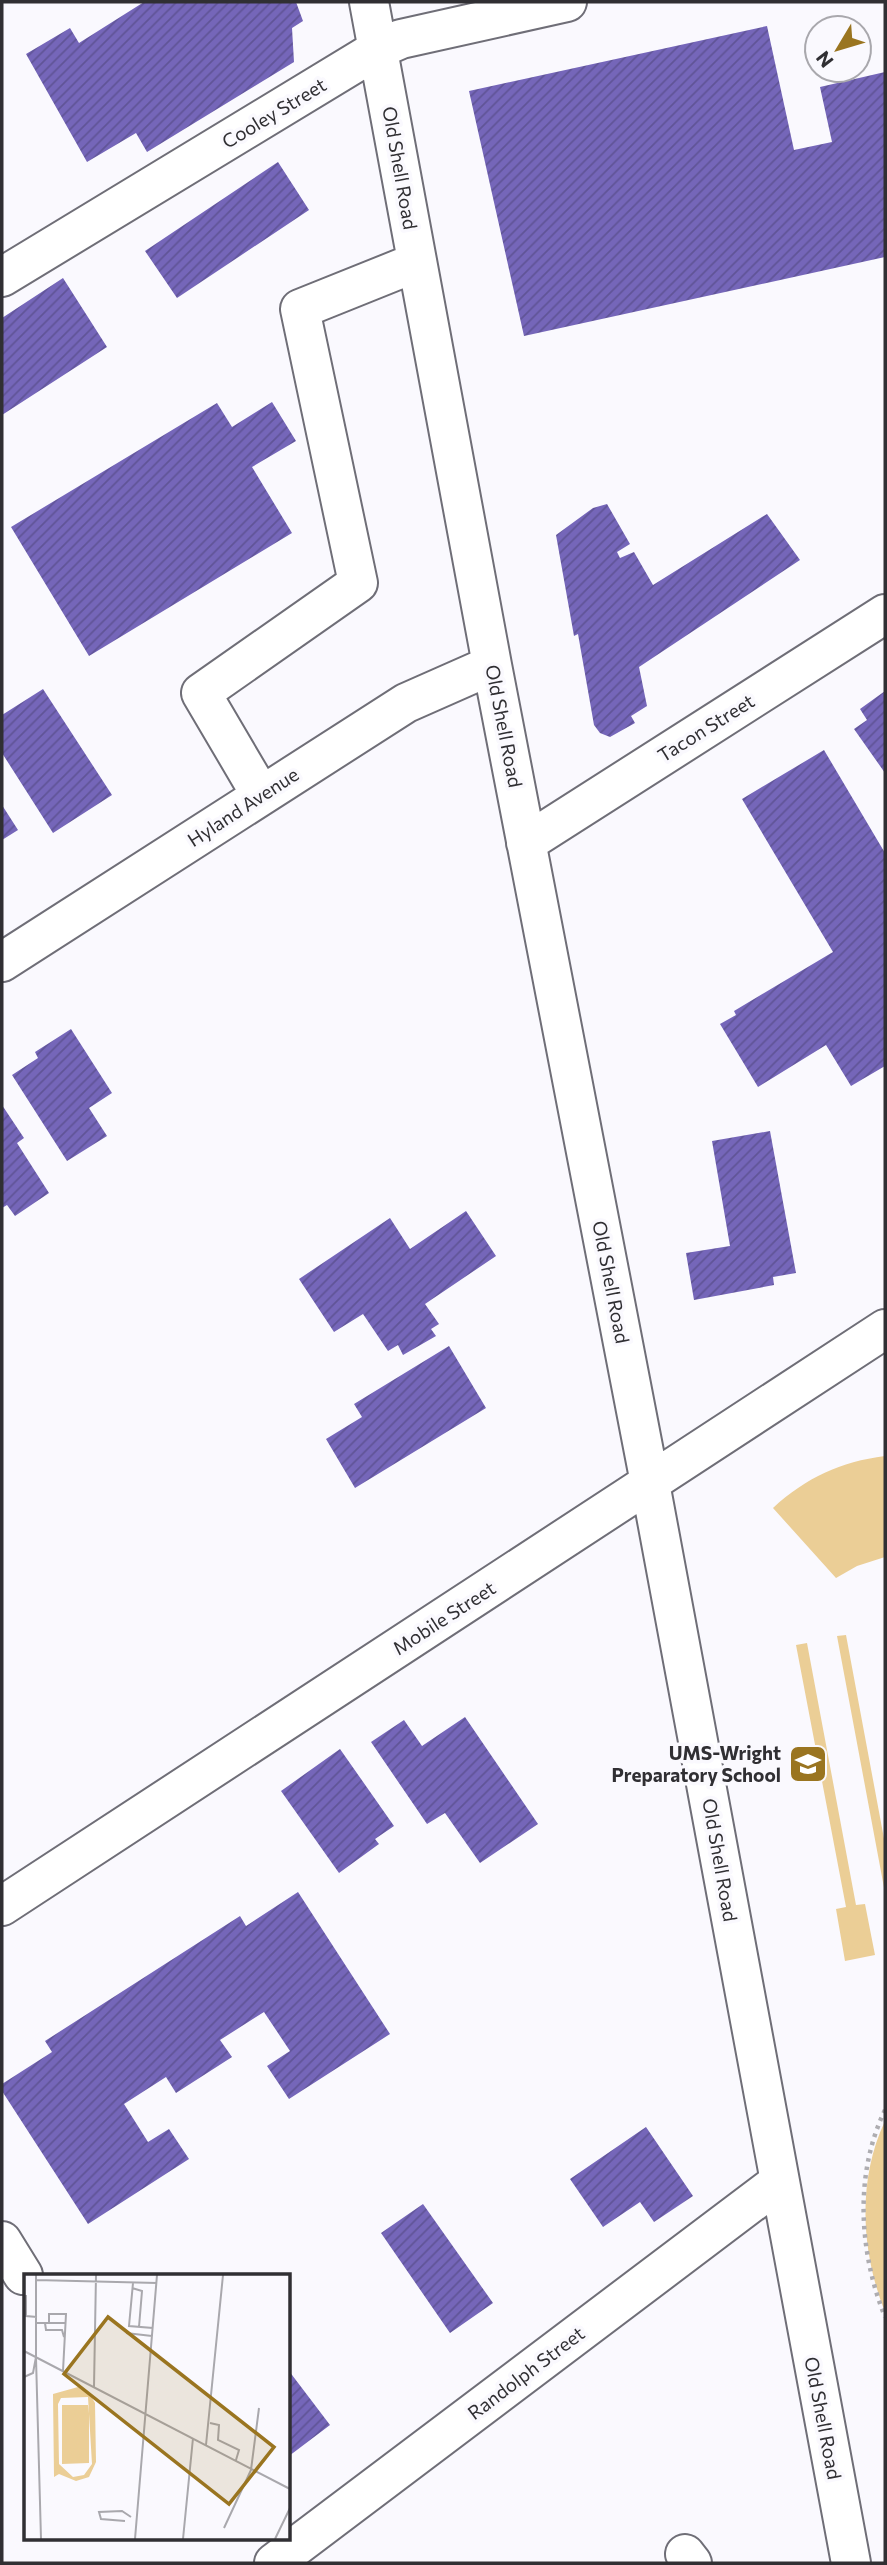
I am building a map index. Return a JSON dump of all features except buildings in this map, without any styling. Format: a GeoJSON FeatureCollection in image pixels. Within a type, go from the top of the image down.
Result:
{"type":"FeatureCollection","features":[{"type":"Feature","properties":{"kind":"street","name":"Old Shell Road"},"geometry":{"type":"LineString","coordinates":[[369,2],[492,665],[650,1483],[851,2563]]}},
{"type":"Feature","properties":{"kind":"street","name":"Cooley Street"},"geometry":{"type":"LineString","coordinates":[[2,277],[378,49],[401,39],[567,2]]}},
{"type":"Feature","properties":{"kind":"street"},"geometry":{"type":"LineString","coordinates":[[261,795],[201,693],[358,583],[300,309],[417,262]]}},
{"type":"Feature","properties":{"kind":"street","name":"Tacon Street"},"geometry":{"type":"LineString","coordinates":[[526,843],[885,614]]}},
{"type":"Feature","properties":{"kind":"street","name":"Hyland Avenue"},"geometry":{"type":"LineString","coordinates":[[2,962],[406,703],[492,665]]}},
{"type":"Feature","properties":{"kind":"street","name":"Mobile Street"},"geometry":{"type":"LineString","coordinates":[[2,1906],[885,1329]]}},
{"type":"Feature","properties":{"kind":"street","name":"Randolph Street"},"geometry":{"type":"LineString","coordinates":[[274,2563],[779,2182]]}},
{"type":"Feature","properties":{"kind":"street"},"geometry":{"type":"LineString","coordinates":[[2,2241],[23,2275]]}},
{"type":"Feature","properties":{"kind":"path"},"geometry":{"type":"LineString","coordinates":[[885,2110],[872,2145],[863,2208],[865,2251],[885,2317]]}},
{"type":"Feature","properties":{"kind":"shaded area"},"geometry":{"type":"Polygon","coordinates":[[[885,1456],[885,1557],[857,1566],[836,1578],[773,1508],[825,1473],[853,1462],[885,1456]]]}},
{"type":"Feature","properties":{"kind":"shaded area"},"geometry":{"type":"Polygon","coordinates":[[[846,1635],[885,1844],[885,1893],[837,1636],[846,1635]]]}},
{"type":"Feature","properties":{"kind":"shaded area"},"geometry":{"type":"Polygon","coordinates":[[[807,1643],[856,1905],[865,1904],[875,1955],[845,1961],[836,1909],[846,1907],[796,1645],[807,1643]]]}},
{"type":"Feature","properties":{"kind":"shaded area"},"geometry":{"type":"Polygon","coordinates":[[[885,2121],[885,2312],[877,2289],[867,2241],[866,2192],[876,2144],[885,2121]]]}},
{"type":"Feature","properties":{"kind":"place","name":"UMS-Wright Preparatory School"},"geometry":{"type":"Point","coordinates":[808,1764]}}]}
